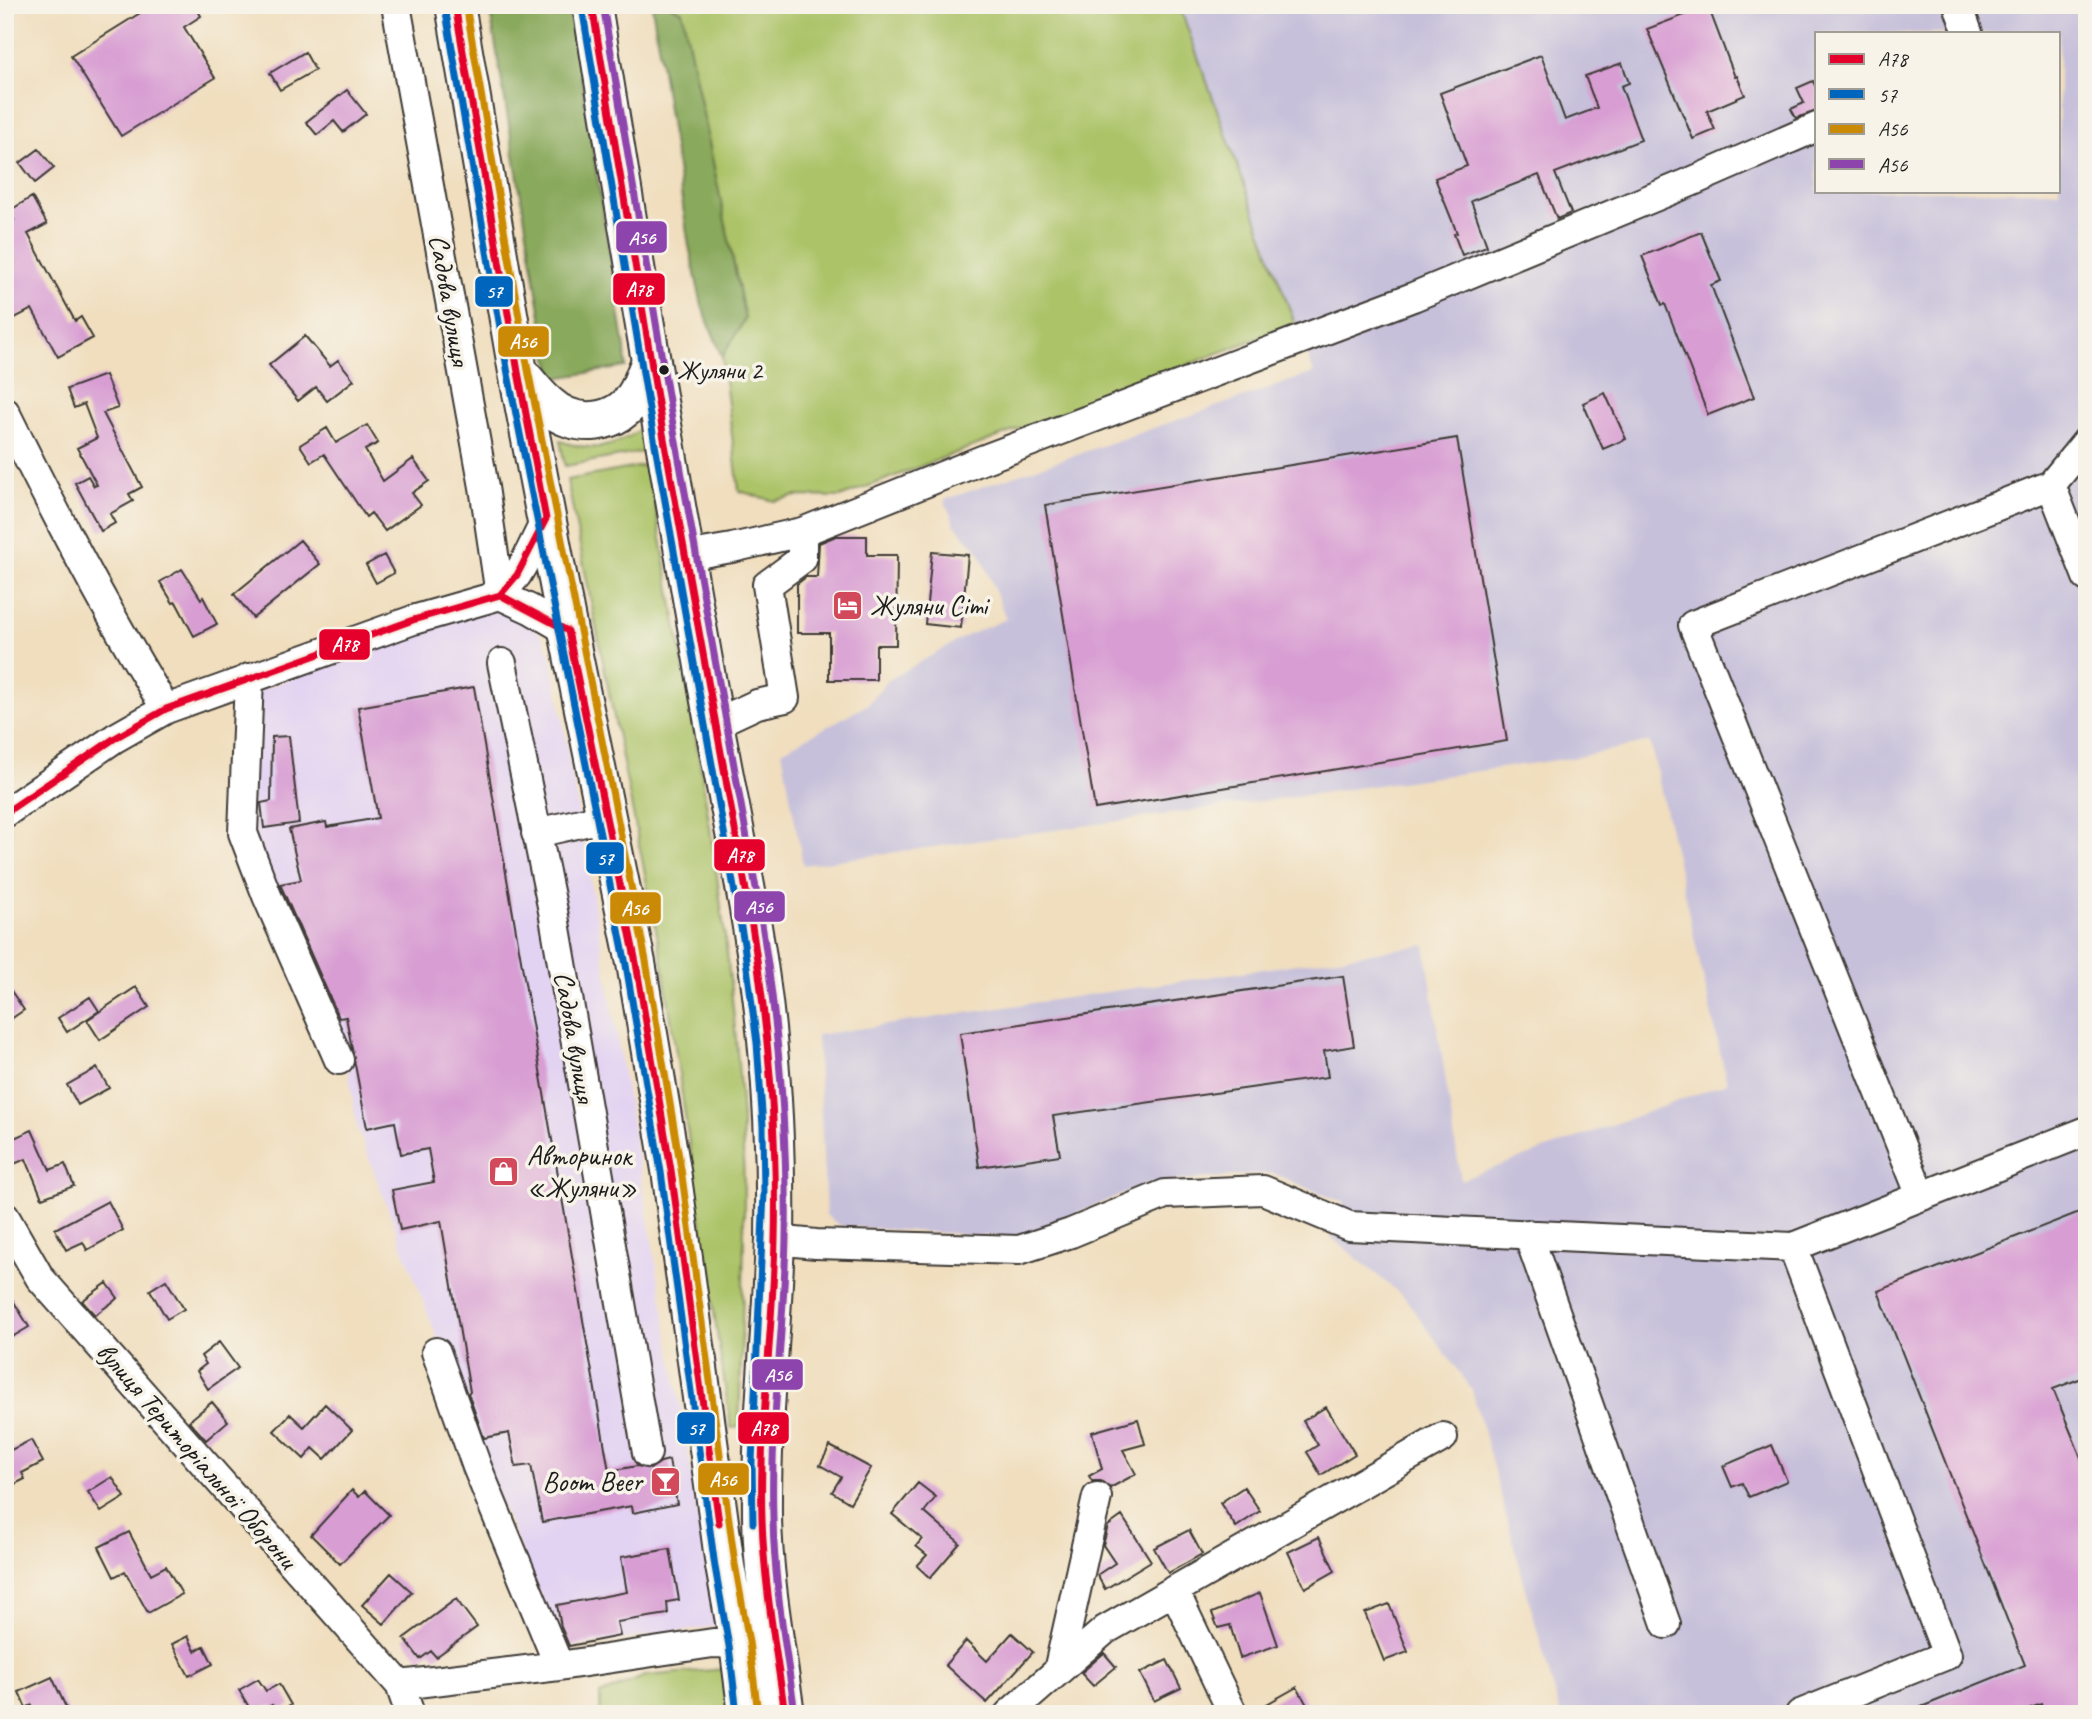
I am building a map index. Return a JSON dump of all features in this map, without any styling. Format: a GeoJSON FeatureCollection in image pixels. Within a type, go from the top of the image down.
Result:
{"type":"FeatureCollection","features":[{"type":"Feature","properties":{"kind":"highway"},"geometry":{"type":"LineString","coordinates":[[455,5],[518,372],[636,963],[671,1170],[747,1714]]}},
{"type":"Feature","properties":{"kind":"highway"},"geometry":{"type":"LineString","coordinates":[[592,5],[714,724],[748,898],[767,1034],[775,1158],[775,1240],[762,1518],[769,1601],[785,1714]]}},
{"type":"Feature","properties":{"kind":"highway"},"geometry":{"type":"LineString","coordinates":[[518,372],[548,405],[564,417],[589,422],[616,415],[629,405],[651,362]]}},
{"type":"Feature","properties":{"kind":"street","name":"Садова вулиця"},"geometry":{"type":"LineString","coordinates":[[396,5],[484,486],[500,596]]}},
{"type":"Feature","properties":{"kind":"street"},"geometry":{"type":"LineString","coordinates":[[1958,5],[1968,32]]}},
{"type":"Feature","properties":{"kind":"street"},"geometry":{"type":"LineString","coordinates":[[685,556],[802,532],[982,460],[1413,297],[1815,128]]}},
{"type":"Feature","properties":{"kind":"street"},"geometry":{"type":"LineString","coordinates":[[5,412],[122,638],[166,709]]}},
{"type":"Feature","properties":{"kind":"street"},"geometry":{"type":"LineString","coordinates":[[1921,1196],[1693,625],[2051,485],[2087,441]]}},
{"type":"Feature","properties":{"kind":"street"},"geometry":{"type":"LineString","coordinates":[[2051,485],[2087,577]]}},
{"type":"Feature","properties":{"kind":"street"},"geometry":{"type":"LineString","coordinates":[[5,813],[115,738],[166,709],[413,620],[500,596],[517,575],[546,519]]}},
{"type":"Feature","properties":{"kind":"street"},"geometry":{"type":"LineString","coordinates":[[714,724],[757,704],[785,698],[767,585],[802,559],[802,532]]}},
{"type":"Feature","properties":{"kind":"street"},"geometry":{"type":"LineString","coordinates":[[500,596],[530,609],[568,631]]}},
{"type":"Feature","properties":{"kind":"street","name":"Садова вулиця"},"geometry":{"type":"LineString","coordinates":[[502,663],[553,911],[646,1453]]}},
{"type":"Feature","properties":{"kind":"street"},"geometry":{"type":"LineString","coordinates":[[249,678],[243,834],[267,897],[340,1060]]}},
{"type":"Feature","properties":{"kind":"street"},"geometry":{"type":"LineString","coordinates":[[536,833],[607,817]]}},
{"type":"Feature","properties":{"kind":"street"},"geometry":{"type":"LineString","coordinates":[[775,1240],[816,1244],[1019,1250],[1071,1233],[1165,1194],[1263,1190],[1349,1226],[1793,1247],[2087,1131]]}},
{"type":"Feature","properties":{"kind":"street","name":"вулиця Територіальної Оборони"},"geometry":{"type":"LineString","coordinates":[[5,1217],[40,1278],[400,1685],[410,1714]]}},
{"type":"Feature","properties":{"kind":"street"},"geometry":{"type":"LineString","coordinates":[[1528,1234],[1666,1623]]}},
{"type":"Feature","properties":{"kind":"street"},"geometry":{"type":"LineString","coordinates":[[1793,1247],[1947,1655],[1800,1714]]}},
{"type":"Feature","properties":{"kind":"street"},"geometry":{"type":"LineString","coordinates":[[436,1352],[477,1467],[559,1665]]}},
{"type":"Feature","properties":{"kind":"street"},"geometry":{"type":"LineString","coordinates":[[1009,1714],[1105,1630],[1443,1437]]}},
{"type":"Feature","properties":{"kind":"street"},"geometry":{"type":"LineString","coordinates":[[1058,1671],[1097,1497]]}},
{"type":"Feature","properties":{"kind":"street"},"geometry":{"type":"LineString","coordinates":[[1174,1590],[1233,1714]]}},
{"type":"Feature","properties":{"kind":"street"},"geometry":{"type":"LineString","coordinates":[[400,1685],[713,1643],[739,1644]]}},
{"type":"Feature","properties":{"kind":"shaded area"},"geometry":{"type":"Polygon","coordinates":[[[1179,5],[2087,5],[2087,1714],[1560,1714],[1472,1390],[1405,1298],[1331,1237],[1344,1203],[1272,1173],[1149,1183],[1018,1238],[840,1226],[826,1215],[817,1035],[1425,945],[1461,1180],[1727,1083],[1650,742],[1572,758],[803,865],[782,751],[867,705],[887,681],[966,636],[1006,619],[980,553],[955,525],[944,500],[1314,373],[1179,5]]]}},
{"type":"Feature","properties":{"kind":"shaded area","name":"Авторинок «Жуляни»"},"geometry":{"type":"Polygon","coordinates":[[[484,611],[504,611],[525,618],[544,639],[553,664],[716,1626],[563,1648],[491,1480],[357,1127],[348,1068],[250,830],[253,693],[437,622],[484,611]]]}},
{"type":"Feature","properties":{"kind":"green space"},"geometry":{"type":"Polygon","coordinates":[[[489,5],[569,5],[626,367],[556,378],[548,358],[489,5]]]}},
{"type":"Feature","properties":{"kind":"green space"},"geometry":{"type":"Polygon","coordinates":[[[652,5],[668,5],[682,11],[745,319],[722,357],[702,306],[689,246],[652,5]]]}},
{"type":"Feature","properties":{"kind":"green space"},"geometry":{"type":"Polygon","coordinates":[[[668,5],[1179,5],[1295,324],[840,497],[796,496],[774,501],[739,491],[722,357],[745,319],[682,12],[668,5]]]}},
{"type":"Feature","properties":{"kind":"green space"},"geometry":{"type":"Polygon","coordinates":[[[640,430],[643,452],[565,466],[560,441],[582,447],[602,447],[640,430]]]}},
{"type":"Feature","properties":{"kind":"green space"},"geometry":{"type":"Polygon","coordinates":[[[648,465],[714,854],[740,1088],[744,1173],[743,1300],[739,1427],[731,1428],[663,965],[567,480],[648,465]]]}},
{"type":"Feature","properties":{"kind":"green space"},"geometry":{"type":"Polygon","coordinates":[[[724,1669],[730,1714],[600,1714],[600,1695],[645,1676],[724,1669]]]}},
{"type":"Feature","properties":{"kind":"building"},"geometry":{"type":"Polygon","coordinates":[[[153,5],[195,5],[201,16],[184,27],[215,78],[121,136],[71,56],[153,5]]]}},
{"type":"Feature","properties":{"kind":"building"},"geometry":{"type":"Polygon","coordinates":[[[1708,6],[1735,77],[1737,76],[1745,95],[1707,111],[1715,130],[1693,139],[1647,29],[1708,6]]]}},
{"type":"Feature","properties":{"kind":"building"},"geometry":{"type":"Polygon","coordinates":[[[305,52],[315,70],[280,90],[270,73],[305,52]]]}},
{"type":"Feature","properties":{"kind":"building"},"geometry":{"type":"Polygon","coordinates":[[[1541,55],[1565,120],[1597,108],[1585,76],[1622,63],[1629,83],[1621,86],[1641,140],[1555,173],[1571,213],[1557,219],[1539,175],[1471,201],[1487,246],[1462,255],[1454,234],[1457,233],[1435,178],[1467,166],[1440,93],[1541,55]]]}},
{"type":"Feature","properties":{"kind":"building"},"geometry":{"type":"Polygon","coordinates":[[[1813,81],[1815,112],[1796,118],[1791,109],[1804,103],[1797,88],[1813,81]]]}},
{"type":"Feature","properties":{"kind":"building"},"geometry":{"type":"Polygon","coordinates":[[[347,90],[366,114],[343,132],[334,121],[317,135],[306,122],[347,90]]]}},
{"type":"Feature","properties":{"kind":"building"},"geometry":{"type":"Polygon","coordinates":[[[39,149],[54,168],[35,183],[20,163],[39,149]]]}},
{"type":"Feature","properties":{"kind":"building"},"geometry":{"type":"Polygon","coordinates":[[[32,197],[47,224],[28,234],[75,321],[81,317],[93,338],[58,357],[32,309],[13,319],[5,304],[5,224],[14,220],[9,211],[32,197]]]}},
{"type":"Feature","properties":{"kind":"building"},"geometry":{"type":"Polygon","coordinates":[[[1701,232],[1721,281],[1711,285],[1754,397],[1708,415],[1665,304],[1662,305],[1642,256],[1701,232]]]}},
{"type":"Feature","properties":{"kind":"building"},"geometry":{"type":"Polygon","coordinates":[[[305,336],[330,366],[338,360],[354,380],[327,401],[316,387],[298,401],[269,365],[305,336]]]}},
{"type":"Feature","properties":{"kind":"building"},"geometry":{"type":"Polygon","coordinates":[[[105,375],[118,408],[103,413],[142,487],[129,494],[133,501],[110,514],[115,523],[101,531],[75,483],[88,476],[94,486],[97,485],[77,448],[97,438],[84,404],[74,408],[67,389],[105,375]]]}},
{"type":"Feature","properties":{"kind":"building"},"geometry":{"type":"Polygon","coordinates":[[[1605,393],[1626,439],[1603,449],[1583,403],[1605,393]]]}},
{"type":"Feature","properties":{"kind":"building"},"geometry":{"type":"Polygon","coordinates":[[[367,425],[378,443],[365,450],[383,481],[413,459],[429,481],[412,493],[421,505],[385,531],[371,513],[366,517],[324,454],[311,462],[300,445],[327,428],[336,443],[367,425]]]}},
{"type":"Feature","properties":{"kind":"building"},"geometry":{"type":"Polygon","coordinates":[[[1457,438],[1507,741],[1095,809],[1045,505],[1457,438]]]}},
{"type":"Feature","properties":{"kind":"building","name":"Жуляни Сіті"},"geometry":{"type":"Polygon","coordinates":[[[836,536],[867,536],[867,555],[897,555],[896,645],[876,645],[876,680],[829,680],[829,633],[797,633],[797,584],[806,577],[817,577],[819,543],[836,536]]]}},
{"type":"Feature","properties":{"kind":"building"},"geometry":{"type":"Polygon","coordinates":[[[300,540],[320,564],[253,618],[234,594],[300,540]]]}},
{"type":"Feature","properties":{"kind":"building"},"geometry":{"type":"Polygon","coordinates":[[[932,552],[968,555],[961,628],[925,624],[932,552]]]}},
{"type":"Feature","properties":{"kind":"building"},"geometry":{"type":"Polygon","coordinates":[[[384,555],[394,573],[376,583],[366,565],[384,555]]]}},
{"type":"Feature","properties":{"kind":"building"},"geometry":{"type":"Polygon","coordinates":[[[182,569],[201,599],[203,597],[217,624],[194,636],[176,602],[173,603],[160,582],[182,569]]]}},
{"type":"Feature","properties":{"kind":"building"},"geometry":{"type":"Polygon","coordinates":[[[474,687],[609,1471],[637,1466],[650,1469],[669,1460],[677,1504],[633,1513],[632,1506],[542,1522],[531,1465],[516,1467],[509,1433],[484,1438],[468,1393],[470,1392],[441,1221],[400,1230],[392,1190],[434,1182],[428,1149],[401,1154],[395,1122],[367,1128],[346,1017],[339,1018],[280,884],[301,880],[289,829],[326,822],[327,827],[378,818],[358,707],[474,687]]]}},
{"type":"Feature","properties":{"kind":"building"},"geometry":{"type":"Polygon","coordinates":[[[289,736],[299,823],[264,828],[261,803],[271,801],[272,737],[289,736]]]}},
{"type":"Feature","properties":{"kind":"building"},"geometry":{"type":"Polygon","coordinates":[[[1343,976],[1354,1046],[1324,1051],[1328,1077],[1053,1116],[1060,1155],[979,1167],[960,1033],[1343,976]]]}},
{"type":"Feature","properties":{"kind":"building"},"geometry":{"type":"Polygon","coordinates":[[[5,982],[24,1010],[5,1023],[5,982]]]}},
{"type":"Feature","properties":{"kind":"building"},"geometry":{"type":"Polygon","coordinates":[[[136,987],[149,1007],[100,1040],[87,1020],[136,987]]]}},
{"type":"Feature","properties":{"kind":"building"},"geometry":{"type":"Polygon","coordinates":[[[90,997],[99,1011],[67,1032],[58,1018],[90,997]]]}},
{"type":"Feature","properties":{"kind":"building"},"geometry":{"type":"Polygon","coordinates":[[[97,1068],[109,1088],[78,1105],[67,1085],[97,1068]]]}},
{"type":"Feature","properties":{"kind":"building"},"geometry":{"type":"Polygon","coordinates":[[[32,1130],[50,1170],[65,1164],[74,1186],[42,1198],[26,1159],[14,1164],[5,1142],[32,1130]]]}},
{"type":"Feature","properties":{"kind":"building"},"geometry":{"type":"Polygon","coordinates":[[[108,1201],[123,1230],[87,1250],[83,1242],[66,1250],[55,1229],[108,1201]]]}},
{"type":"Feature","properties":{"kind":"building"},"geometry":{"type":"Polygon","coordinates":[[[2087,1209],[2087,1376],[2053,1389],[2087,1472],[2087,1714],[2045,1714],[2041,1704],[2015,1714],[1904,1714],[2025,1665],[1878,1291],[2087,1209]]]}},
{"type":"Feature","properties":{"kind":"building"},"geometry":{"type":"Polygon","coordinates":[[[166,1280],[184,1309],[167,1319],[150,1290],[166,1280]]]}},
{"type":"Feature","properties":{"kind":"building"},"geometry":{"type":"Polygon","coordinates":[[[107,1283],[118,1298],[95,1315],[82,1301],[107,1283]]]}},
{"type":"Feature","properties":{"kind":"building"},"geometry":{"type":"Polygon","coordinates":[[[5,1287],[29,1327],[5,1341],[5,1287]]]}},
{"type":"Feature","properties":{"kind":"building"},"geometry":{"type":"Polygon","coordinates":[[[219,1342],[238,1368],[208,1389],[197,1371],[206,1364],[201,1356],[219,1342]]]}},
{"type":"Feature","properties":{"kind":"building"},"geometry":{"type":"Polygon","coordinates":[[[212,1402],[228,1421],[206,1440],[189,1421],[212,1402]]]}},
{"type":"Feature","properties":{"kind":"building"},"geometry":{"type":"Polygon","coordinates":[[[325,1404],[352,1430],[325,1459],[313,1448],[304,1459],[274,1431],[290,1414],[304,1427],[325,1404]]]}},
{"type":"Feature","properties":{"kind":"building"},"geometry":{"type":"Polygon","coordinates":[[[1326,1407],[1355,1454],[1321,1475],[1307,1452],[1318,1445],[1303,1421],[1326,1407]]]}},
{"type":"Feature","properties":{"kind":"building"},"geometry":{"type":"Polygon","coordinates":[[[1138,1419],[1145,1444],[1123,1450],[1136,1474],[1110,1488],[1101,1481],[1092,1481],[1089,1476],[1102,1469],[1092,1432],[1138,1419]]]}},
{"type":"Feature","properties":{"kind":"building"},"geometry":{"type":"Polygon","coordinates":[[[31,1440],[43,1462],[22,1473],[25,1479],[5,1489],[5,1444],[9,1451],[31,1440]]]}},
{"type":"Feature","properties":{"kind":"building"},"geometry":{"type":"Polygon","coordinates":[[[1772,1445],[1787,1481],[1749,1497],[1742,1483],[1732,1487],[1723,1466],[1772,1445]]]}},
{"type":"Feature","properties":{"kind":"building"},"geometry":{"type":"Polygon","coordinates":[[[830,1446],[871,1468],[850,1503],[832,1492],[841,1477],[820,1465],[830,1446]]]}},
{"type":"Feature","properties":{"kind":"building"},"geometry":{"type":"Polygon","coordinates":[[[112,1477],[125,1497],[101,1512],[88,1492],[112,1477]]]}},
{"type":"Feature","properties":{"kind":"building"},"geometry":{"type":"Polygon","coordinates":[[[918,1483],[936,1497],[924,1512],[960,1543],[930,1578],[917,1566],[927,1555],[916,1546],[922,1539],[892,1514],[918,1483]]]}},
{"type":"Feature","properties":{"kind":"building"},"geometry":{"type":"Polygon","coordinates":[[[1244,1487],[1260,1511],[1236,1527],[1220,1503],[1244,1487]]]}},
{"type":"Feature","properties":{"kind":"building"},"geometry":{"type":"Polygon","coordinates":[[[352,1490],[359,1497],[365,1491],[389,1515],[340,1564],[311,1535],[352,1490]]]}},
{"type":"Feature","properties":{"kind":"building"},"geometry":{"type":"Polygon","coordinates":[[[1122,1516],[1151,1561],[1105,1589],[1097,1575],[1115,1563],[1103,1545],[1108,1526],[1122,1516]]]}},
{"type":"Feature","properties":{"kind":"building"},"geometry":{"type":"Polygon","coordinates":[[[1189,1530],[1202,1554],[1168,1573],[1154,1548],[1189,1530]]]}},
{"type":"Feature","properties":{"kind":"building"},"geometry":{"type":"Polygon","coordinates":[[[129,1532],[151,1574],[166,1566],[182,1594],[148,1613],[125,1571],[114,1577],[99,1547],[129,1532]]]}},
{"type":"Feature","properties":{"kind":"building"},"geometry":{"type":"Polygon","coordinates":[[[1319,1537],[1335,1571],[1305,1588],[1288,1552],[1319,1537]]]}},
{"type":"Feature","properties":{"kind":"building"},"geometry":{"type":"Polygon","coordinates":[[[670,1549],[679,1600],[667,1602],[668,1614],[617,1622],[620,1636],[569,1646],[561,1627],[557,1605],[627,1592],[621,1557],[670,1549]]]}},
{"type":"Feature","properties":{"kind":"building"},"geometry":{"type":"Polygon","coordinates":[[[391,1573],[412,1592],[384,1624],[362,1605],[391,1573]]]}},
{"type":"Feature","properties":{"kind":"building"},"geometry":{"type":"Polygon","coordinates":[[[1260,1593],[1278,1645],[1240,1658],[1230,1625],[1218,1628],[1212,1613],[1260,1593]]]}},
{"type":"Feature","properties":{"kind":"building"},"geometry":{"type":"Polygon","coordinates":[[[456,1599],[477,1627],[436,1657],[431,1651],[420,1659],[404,1638],[456,1599]]]}},
{"type":"Feature","properties":{"kind":"building"},"geometry":{"type":"Polygon","coordinates":[[[1389,1604],[1408,1652],[1384,1661],[1365,1613],[1389,1604]]]}},
{"type":"Feature","properties":{"kind":"building"},"geometry":{"type":"Polygon","coordinates":[[[1012,1633],[1033,1652],[987,1703],[945,1665],[966,1641],[987,1661],[1012,1633]]]}},
{"type":"Feature","properties":{"kind":"building"},"geometry":{"type":"Polygon","coordinates":[[[188,1636],[195,1651],[204,1646],[213,1664],[189,1676],[172,1644],[188,1636]]]}},
{"type":"Feature","properties":{"kind":"building"},"geometry":{"type":"Polygon","coordinates":[[[1104,1653],[1116,1667],[1093,1686],[1081,1673],[1104,1653]]]}},
{"type":"Feature","properties":{"kind":"building"},"geometry":{"type":"Polygon","coordinates":[[[1167,1660],[1181,1688],[1154,1701],[1140,1673],[1167,1660]]]}},
{"type":"Feature","properties":{"kind":"building"},"geometry":{"type":"Polygon","coordinates":[[[52,1677],[69,1714],[36,1714],[32,1705],[26,1708],[19,1692],[52,1677]]]}},
{"type":"Feature","properties":{"kind":"building"},"geometry":{"type":"Polygon","coordinates":[[[258,1679],[266,1691],[279,1684],[291,1705],[277,1713],[272,1705],[258,1714],[253,1714],[239,1690],[258,1679]]]}},
{"type":"Feature","properties":{"kind":"building"},"geometry":{"type":"Polygon","coordinates":[[[1297,1687],[1312,1714],[1249,1714],[1297,1687]]]}},
{"type":"Feature","properties":{"kind":"transit line","name":"А78"},"geometry":{"type":"LineString","coordinates":[[442,612],[500,595],[517,575],[546,519],[455,5]]}},
{"type":"Feature","properties":{"kind":"transit line","name":"А56"},"geometry":{"type":"LineString","coordinates":[[466,5],[528,370],[646,961],[681,1169],[758,1713]]}},
{"type":"Feature","properties":{"kind":"transit line","name":"А78"},"geometry":{"type":"LineString","coordinates":[[592,5],[663,433],[749,907],[766,1031],[773,1114],[775,1197],[774,1274],[762,1449],[762,1519],[768,1593],[785,1714]]}},
{"type":"Feature","properties":{"kind":"transit line","name":"A56"},"geometry":{"type":"LineString","coordinates":[[603,5],[674,431],[759,905],[776,1029],[783,1112],[786,1238],[773,1448],[773,1518],[778,1591],[795,1713]]}},
{"type":"Feature","properties":{"kind":"transit line","name":"57"},"geometry":{"type":"LineString","coordinates":[[445,7],[508,374],[626,965],[661,1172],[737,1714]]}},
{"type":"Feature","properties":{"kind":"transit line","name":"57"},"geometry":{"type":"LineString","coordinates":[[582,7],[654,439],[744,944],[757,1043],[763,1126],[764,1193],[752,1462],[753,1523]]}},
{"type":"Feature","properties":{"kind":"transit line","name":"А78"},"geometry":{"type":"LineString","coordinates":[[5,813],[115,738],[166,709],[413,620],[500,595],[568,631],[636,963],[671,1170],[719,1523]]}},
{"type":"Feature","properties":{"kind":"place","name":"Жуляни 2"},"geometry":{"type":"Point","coordinates":[664,370]}},
{"type":"Feature","properties":{"kind":"place","name":"Жуляни Сіті"},"geometry":{"type":"Point","coordinates":[847,605]}},
{"type":"Feature","properties":{"kind":"place","name":"Авторинок «Жуляни»"},"geometry":{"type":"Point","coordinates":[504,1171]}},
{"type":"Feature","properties":{"kind":"place","name":"Boom Beer"},"geometry":{"type":"Point","coordinates":[665,1481]}}]}
